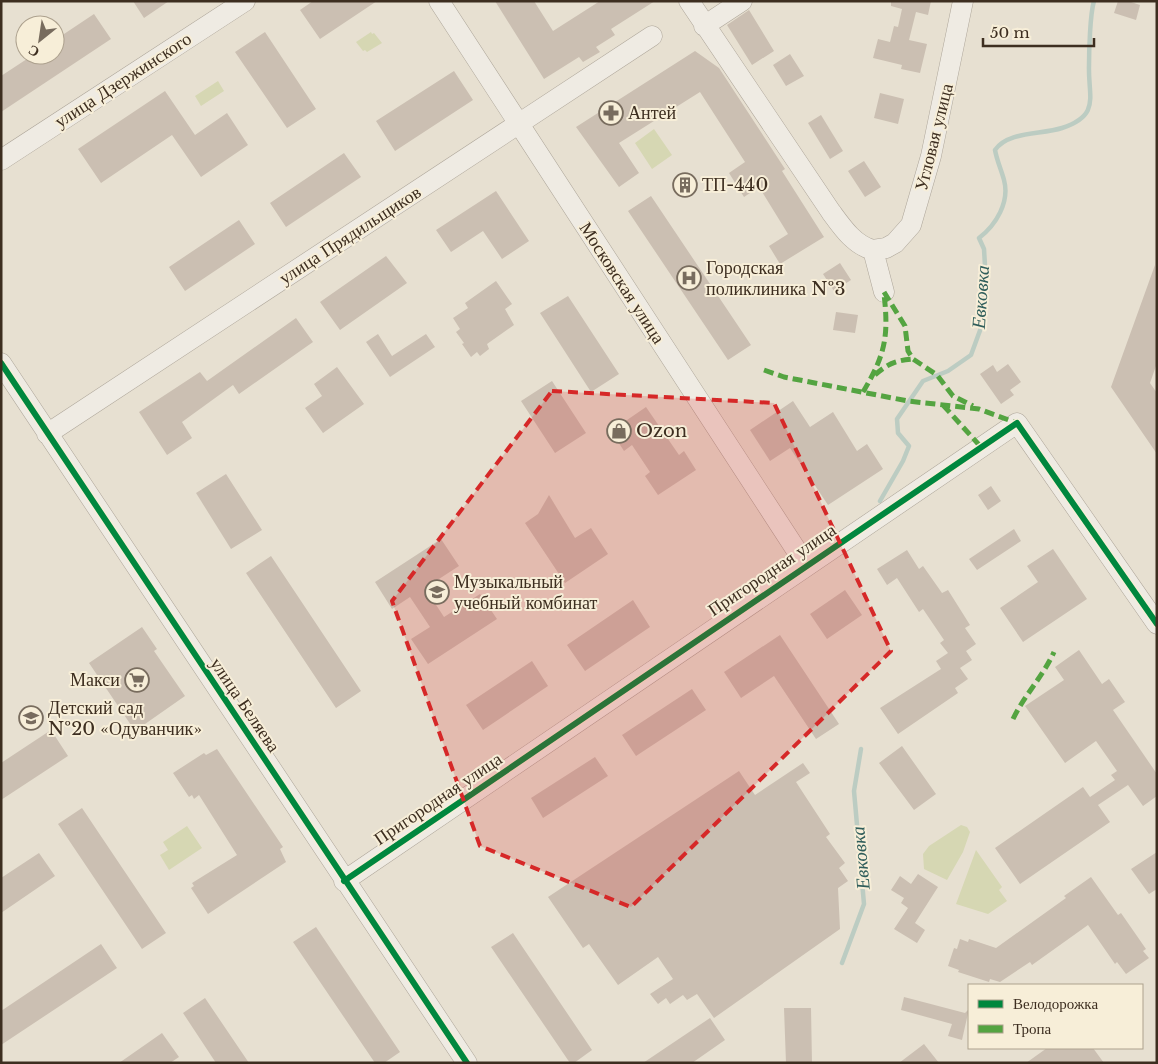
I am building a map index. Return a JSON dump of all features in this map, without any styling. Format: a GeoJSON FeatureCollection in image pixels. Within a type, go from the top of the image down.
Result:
{"type":"FeatureCollection","features":[{"type":"Feature","properties":{"kind":"street","name":"улица Дзержинского"},"geometry":{"type":"LineString","coordinates":[[1,160],[245,1]]}},
{"type":"Feature","properties":{"kind":"street","name":"Московская улица"},"geometry":{"type":"LineString","coordinates":[[439,1],[806,565]]}},
{"type":"Feature","properties":{"kind":"street"},"geometry":{"type":"LineString","coordinates":[[689,1],[704,26],[835,218],[854,239],[872,250],[884,292]]}},
{"type":"Feature","properties":{"kind":"street"},"geometry":{"type":"LineString","coordinates":[[704,26],[742,1]]}},
{"type":"Feature","properties":{"kind":"street","name":"Угловая улица"},"geometry":{"type":"LineString","coordinates":[[872,250],[886,248],[895,243],[911,224],[931,156],[963,1]]}},
{"type":"Feature","properties":{"kind":"street","name":"улица Прядильщиков"},"geometry":{"type":"LineString","coordinates":[[47,434],[652,36]]}},
{"type":"Feature","properties":{"kind":"street","name":"улица Беляева"},"geometry":{"type":"LineString","coordinates":[[1,363],[344,881],[467,1063]]}},
{"type":"Feature","properties":{"kind":"street","name":"Пригородная улица"},"geometry":{"type":"LineString","coordinates":[[344,881],[1017,423],[1157,624]]}},
{"type":"Feature","properties":{"kind":"highlighted area"},"geometry":{"type":"Polygon","coordinates":[[[552,391],[774,403],[891,651],[631,907],[480,846],[392,601],[552,391]]]}},
{"type":"Feature","properties":{"kind":"green space"},"geometry":{"type":"Polygon","coordinates":[[[371,32],[382,43],[367,52],[363,51],[356,42],[371,32]]]}},
{"type":"Feature","properties":{"kind":"green space"},"geometry":{"type":"Polygon","coordinates":[[[218,81],[224,91],[201,106],[195,96],[218,81]]]}},
{"type":"Feature","properties":{"kind":"green space"},"geometry":{"type":"Polygon","coordinates":[[[654,129],[672,155],[652,169],[635,143],[654,129]]]}},
{"type":"Feature","properties":{"kind":"green space"},"geometry":{"type":"Polygon","coordinates":[[[961,825],[967,827],[970,832],[963,852],[947,880],[924,869],[923,854],[929,846],[961,825]]]}},
{"type":"Feature","properties":{"kind":"green space"},"geometry":{"type":"Polygon","coordinates":[[[187,826],[202,848],[169,870],[160,855],[168,850],[163,842],[187,826]]]}},
{"type":"Feature","properties":{"kind":"green space"},"geometry":{"type":"Polygon","coordinates":[[[976,850],[1002,887],[999,890],[1007,901],[988,914],[956,904],[976,850]]]}},
{"type":"Feature","properties":{"kind":"building"},"geometry":{"type":"Polygon","coordinates":[[[133,1],[169,1],[144,18],[133,1]]]}},
{"type":"Feature","properties":{"kind":"building"},"geometry":{"type":"Polygon","coordinates":[[[313,1],[377,1],[320,39],[300,10],[313,1]]]}},
{"type":"Feature","properties":{"kind":"building"},"geometry":{"type":"Polygon","coordinates":[[[495,1],[534,1],[553,31],[600,1],[655,1],[611,29],[615,35],[596,47],[600,52],[583,62],[579,57],[544,79],[495,1]]]}},
{"type":"Feature","properties":{"kind":"building"},"geometry":{"type":"Polygon","coordinates":[[[891,1],[931,1],[928,15],[916,12],[909,40],[927,44],[920,73],[901,69],[902,65],[873,58],[878,39],[890,42],[894,26],[898,27],[902,9],[891,6],[891,1]]]}},
{"type":"Feature","properties":{"kind":"building"},"geometry":{"type":"Polygon","coordinates":[[[1118,1],[1128,1],[1140,5],[1136,20],[1114,13],[1118,1]]]}},
{"type":"Feature","properties":{"kind":"building"},"geometry":{"type":"Polygon","coordinates":[[[749,10],[774,51],[752,65],[727,25],[749,10]]]}},
{"type":"Feature","properties":{"kind":"building"},"geometry":{"type":"Polygon","coordinates":[[[94,14],[111,39],[1,112],[1,76],[18,65],[65,65],[65,33],[94,14]]]}},
{"type":"Feature","properties":{"kind":"building"},"geometry":{"type":"Polygon","coordinates":[[[265,32],[316,109],[287,128],[235,52],[265,32]]]}},
{"type":"Feature","properties":{"kind":"building"},"geometry":{"type":"Polygon","coordinates":[[[695,51],[719,68],[785,169],[782,171],[824,237],[780,264],[769,246],[788,234],[759,187],[744,197],[729,173],[745,162],[700,92],[619,143],[639,173],[619,187],[576,127],[695,51]]]}},
{"type":"Feature","properties":{"kind":"building"},"geometry":{"type":"Polygon","coordinates":[[[790,54],[804,76],[786,86],[773,65],[790,54]]]}},
{"type":"Feature","properties":{"kind":"building"},"geometry":{"type":"Polygon","coordinates":[[[454,71],[473,100],[395,151],[376,121],[454,71]]]}},
{"type":"Feature","properties":{"kind":"building"},"geometry":{"type":"Polygon","coordinates":[[[165,91],[195,135],[227,113],[248,145],[201,177],[172,135],[101,183],[78,149],[165,91]]]}},
{"type":"Feature","properties":{"kind":"building"},"geometry":{"type":"Polygon","coordinates":[[[880,93],[904,99],[898,124],[874,118],[880,93]]]}},
{"type":"Feature","properties":{"kind":"building"},"geometry":{"type":"Polygon","coordinates":[[[821,115],[843,151],[830,159],[808,123],[821,115]]]}},
{"type":"Feature","properties":{"kind":"building"},"geometry":{"type":"Polygon","coordinates":[[[344,153],[361,177],[286,227],[270,203],[344,153]]]}},
{"type":"Feature","properties":{"kind":"building"},"geometry":{"type":"Polygon","coordinates":[[[864,161],[881,187],[865,197],[848,171],[864,161]]]}},
{"type":"Feature","properties":{"kind":"building","name":"ТП-440"},"geometry":{"type":"Polygon","coordinates":[[[685,173],[697,190],[685,197],[674,180],[685,173]]]}},
{"type":"Feature","properties":{"kind":"building"},"geometry":{"type":"Polygon","coordinates":[[[496,191],[529,241],[502,259],[483,231],[451,252],[436,230],[496,191]]]}},
{"type":"Feature","properties":{"kind":"building","name":"Городская поликлиника №3"},"geometry":{"type":"Polygon","coordinates":[[[651,196],[751,345],[728,360],[628,211],[651,196]]]}},
{"type":"Feature","properties":{"kind":"building"},"geometry":{"type":"Polygon","coordinates":[[[239,220],[255,244],[185,291],[169,267],[239,220]]]}},
{"type":"Feature","properties":{"kind":"building"},"geometry":{"type":"Polygon","coordinates":[[[386,256],[407,283],[340,330],[320,302],[386,256]]]}},
{"type":"Feature","properties":{"kind":"building"},"geometry":{"type":"Polygon","coordinates":[[[840,263],[851,280],[834,291],[823,274],[840,263]]]}},
{"type":"Feature","properties":{"kind":"building"},"geometry":{"type":"Polygon","coordinates":[[[1155,265],[1157,363],[1150,383],[1157,393],[1157,454],[1111,387],[1155,265]]]}},
{"type":"Feature","properties":{"kind":"building"},"geometry":{"type":"Polygon","coordinates":[[[496,281],[512,304],[505,309],[514,325],[487,344],[489,349],[480,356],[477,352],[471,357],[456,332],[460,329],[453,318],[468,308],[465,303],[496,281]]]}},
{"type":"Feature","properties":{"kind":"building"},"geometry":{"type":"Polygon","coordinates":[[[568,296],[619,374],[591,392],[540,313],[568,296]]]}},
{"type":"Feature","properties":{"kind":"building"},"geometry":{"type":"Polygon","coordinates":[[[836,312],[858,315],[855,333],[833,330],[836,312]]]}},
{"type":"Feature","properties":{"kind":"building"},"geometry":{"type":"Polygon","coordinates":[[[296,318],[313,342],[239,394],[233,385],[182,422],[192,438],[167,455],[139,412],[200,372],[207,381],[296,318]]]}},
{"type":"Feature","properties":{"kind":"building"},"geometry":{"type":"Polygon","coordinates":[[[378,334],[392,356],[426,334],[435,347],[390,377],[366,342],[378,334]]]}},
{"type":"Feature","properties":{"kind":"building"},"geometry":{"type":"Polygon","coordinates":[[[1008,364],[1021,382],[1010,390],[1014,395],[1001,404],[980,374],[993,365],[997,372],[1008,364]]]}},
{"type":"Feature","properties":{"kind":"building"},"geometry":{"type":"Polygon","coordinates":[[[337,367],[364,404],[323,433],[305,408],[322,396],[314,384],[337,367]]]}},
{"type":"Feature","properties":{"kind":"building"},"geometry":{"type":"Polygon","coordinates":[[[552,381],[586,433],[555,453],[521,401],[552,381]]]}},
{"type":"Feature","properties":{"kind":"building"},"geometry":{"type":"Polygon","coordinates":[[[793,401],[810,427],[833,412],[857,451],[867,444],[883,469],[828,505],[790,448],[770,461],[750,430],[793,401]]]}},
{"type":"Feature","properties":{"kind":"building"},"geometry":{"type":"Polygon","coordinates":[[[646,407],[679,455],[684,451],[696,470],[658,495],[645,476],[650,472],[632,445],[624,451],[611,431],[646,407]]]}},
{"type":"Feature","properties":{"kind":"building"},"geometry":{"type":"Polygon","coordinates":[[[226,474],[262,530],[231,549],[196,493],[226,474]]]}},
{"type":"Feature","properties":{"kind":"building"},"geometry":{"type":"Polygon","coordinates":[[[991,486],[1001,501],[988,510],[978,495],[991,486]]]}},
{"type":"Feature","properties":{"kind":"building"},"geometry":{"type":"Polygon","coordinates":[[[549,495],[575,538],[591,528],[608,554],[565,583],[525,523],[538,514],[549,495]]]}},
{"type":"Feature","properties":{"kind":"building"},"geometry":{"type":"Polygon","coordinates":[[[1014,529],[1021,541],[977,570],[969,559],[1014,529]]]}},
{"type":"Feature","properties":{"kind":"building"},"geometry":{"type":"Polygon","coordinates":[[[441,539],[459,566],[425,588],[444,617],[480,594],[497,619],[428,664],[411,639],[430,627],[410,597],[392,609],[375,582],[441,539]]]}},
{"type":"Feature","properties":{"kind":"building"},"geometry":{"type":"Polygon","coordinates":[[[1053,549],[1087,599],[1023,642],[1000,608],[1038,582],[1027,566],[1053,549]]]}},
{"type":"Feature","properties":{"kind":"building"},"geometry":{"type":"Polygon","coordinates":[[[907,550],[919,569],[923,566],[942,593],[948,590],[970,625],[965,628],[976,644],[966,651],[972,660],[960,668],[968,679],[955,688],[958,693],[898,734],[880,708],[941,669],[936,661],[948,653],[940,643],[944,640],[923,609],[919,612],[897,578],[887,585],[877,569],[907,550]]]}},
{"type":"Feature","properties":{"kind":"building"},"geometry":{"type":"Polygon","coordinates":[[[271,556],[361,691],[336,708],[246,573],[271,556]]]}},
{"type":"Feature","properties":{"kind":"building"},"geometry":{"type":"Polygon","coordinates":[[[845,590],[862,615],[827,639],[810,614],[845,590]]]}},
{"type":"Feature","properties":{"kind":"building"},"geometry":{"type":"Polygon","coordinates":[[[633,600],[650,627],[585,671],[567,645],[633,600]]]}},
{"type":"Feature","properties":{"kind":"building","name":"Макси"},"geometry":{"type":"Polygon","coordinates":[[[142,627],[157,649],[154,651],[185,696],[135,731],[89,663],[142,627]]]}},
{"type":"Feature","properties":{"kind":"building"},"geometry":{"type":"Polygon","coordinates":[[[780,635],[839,724],[816,739],[774,676],[741,698],[724,672],[780,635]]]}},
{"type":"Feature","properties":{"kind":"building"},"geometry":{"type":"Polygon","coordinates":[[[1079,650],[1102,684],[1109,679],[1125,702],[1113,710],[1157,774],[1157,796],[1143,806],[1128,785],[1098,805],[1110,822],[1020,884],[995,848],[1083,787],[1090,797],[1115,780],[1111,775],[1117,771],[1096,741],[1065,763],[1025,706],[1064,680],[1055,667],[1079,650]]]}},
{"type":"Feature","properties":{"kind":"building"},"geometry":{"type":"Polygon","coordinates":[[[532,661],[548,686],[483,730],[466,705],[532,661]]]}},
{"type":"Feature","properties":{"kind":"building"},"geometry":{"type":"Polygon","coordinates":[[[692,689],[706,710],[636,756],[622,735],[692,689]]]}},
{"type":"Feature","properties":{"kind":"building"},"geometry":{"type":"Polygon","coordinates":[[[51,730],[68,756],[1,800],[1,763],[51,730]]]}},
{"type":"Feature","properties":{"kind":"building"},"geometry":{"type":"Polygon","coordinates":[[[902,746],[936,794],[914,810],[879,763],[902,746]]]}},
{"type":"Feature","properties":{"kind":"building"},"geometry":{"type":"Polygon","coordinates":[[[217,749],[283,847],[280,849],[286,862],[208,914],[191,888],[194,886],[192,883],[237,855],[199,795],[194,799],[192,795],[189,797],[173,773],[204,753],[206,755],[217,749]]]}},
{"type":"Feature","properties":{"kind":"building"},"geometry":{"type":"Polygon","coordinates":[[[595,757],[608,776],[543,818],[531,798],[595,757]]]}},
{"type":"Feature","properties":{"kind":"building"},"geometry":{"type":"Polygon","coordinates":[[[803,763],[810,773],[796,782],[830,834],[826,837],[845,863],[839,868],[848,881],[838,888],[840,929],[714,1018],[697,994],[687,1000],[683,995],[670,1004],[666,998],[658,1004],[650,994],[673,979],[658,957],[618,985],[589,944],[583,948],[548,897],[739,771],[755,795],[803,763]]]}},
{"type":"Feature","properties":{"kind":"building"},"geometry":{"type":"Polygon","coordinates":[[[82,808],[166,933],[142,949],[58,824],[82,808]]]}},
{"type":"Feature","properties":{"kind":"building"},"geometry":{"type":"Polygon","coordinates":[[[1157,852],[1157,889],[1149,894],[1131,869],[1157,852]]]}},
{"type":"Feature","properties":{"kind":"building"},"geometry":{"type":"Polygon","coordinates":[[[39,853],[55,876],[1,913],[1,878],[39,853]]]}},
{"type":"Feature","properties":{"kind":"building"},"geometry":{"type":"Polygon","coordinates":[[[918,874],[938,887],[915,923],[925,930],[917,943],[894,929],[908,908],[901,903],[904,898],[891,890],[900,876],[911,884],[918,874]]]}},
{"type":"Feature","properties":{"kind":"building"},"geometry":{"type":"Polygon","coordinates":[[[1091,877],[1118,915],[1121,913],[1146,949],[1143,951],[1149,958],[1126,974],[1117,962],[1115,964],[1088,925],[1032,965],[1030,962],[1000,982],[990,979],[989,982],[958,972],[959,970],[948,966],[954,948],[957,949],[960,939],[968,942],[969,939],[996,948],[1066,898],[1064,896],[1091,877]]]}},
{"type":"Feature","properties":{"kind":"building"},"geometry":{"type":"Polygon","coordinates":[[[316,927],[400,1052],[384,1063],[375,1063],[293,942],[316,927]]]}},
{"type":"Feature","properties":{"kind":"building"},"geometry":{"type":"Polygon","coordinates":[[[513,933],[592,1050],[574,1063],[570,1063],[491,947],[513,933]]]}},
{"type":"Feature","properties":{"kind":"building"},"geometry":{"type":"Polygon","coordinates":[[[101,944],[117,968],[1,1045],[1,1011],[101,944]]]}},
{"type":"Feature","properties":{"kind":"building"},"geometry":{"type":"Polygon","coordinates":[[[904,997],[965,1013],[968,1010],[962,1040],[948,1036],[952,1024],[901,1010],[904,997]]]}},
{"type":"Feature","properties":{"kind":"building"},"geometry":{"type":"Polygon","coordinates":[[[205,998],[249,1063],[216,1063],[183,1013],[205,998]]]}},
{"type":"Feature","properties":{"kind":"building"},"geometry":{"type":"Polygon","coordinates":[[[784,1008],[811,1008],[812,1063],[786,1063],[784,1008]]]}},
{"type":"Feature","properties":{"kind":"building"},"geometry":{"type":"Polygon","coordinates":[[[710,1018],[725,1040],[692,1063],[643,1063],[710,1018]]]}},
{"type":"Feature","properties":{"kind":"building"},"geometry":{"type":"Polygon","coordinates":[[[162,1033],[179,1057],[170,1063],[119,1063],[162,1033]]]}},
{"type":"Feature","properties":{"kind":"building"},"geometry":{"type":"Polygon","coordinates":[[[924,1044],[939,1063],[899,1063],[924,1044]]]}},
{"type":"Feature","properties":{"kind":"building"},"geometry":{"type":"Polygon","coordinates":[[[1046,1049],[1094,1049],[1104,1063],[1026,1063],[1046,1049]]]}},
{"type":"Feature","properties":{"kind":"waterway","name":"Евковка"},"geometry":{"type":"LineString","coordinates":[[880,501],[903,461],[909,446],[898,433],[897,419],[923,381],[948,371],[971,355],[982,325],[982,278],[985,266],[984,249],[979,238],[996,220],[1005,197],[1004,180],[995,150],[1001,144],[1016,137],[1054,130],[1074,123],[1083,117],[1090,104],[1090,33],[1094,1]]}},
{"type":"Feature","properties":{"kind":"waterway","name":"Евковка"},"geometry":{"type":"LineString","coordinates":[[842,963],[864,904],[854,791],[861,749]]}},
{"type":"Feature","properties":{"kind":"marked path"},"geometry":{"type":"LineString","coordinates":[[884,292],[905,326],[908,351],[913,359],[937,375],[953,396],[973,406]]}},
{"type":"Feature","properties":{"kind":"marked path"},"geometry":{"type":"LineString","coordinates":[[863,392],[881,356],[884,345],[886,322],[884,294]]}},
{"type":"Feature","properties":{"kind":"marked path"},"geometry":{"type":"LineString","coordinates":[[875,375],[892,363],[913,359]]}},
{"type":"Feature","properties":{"kind":"marked path"},"geometry":{"type":"LineString","coordinates":[[764,370],[784,377],[908,401],[979,409],[1017,423]]}},
{"type":"Feature","properties":{"kind":"marked path"},"geometry":{"type":"LineString","coordinates":[[943,405],[981,447]]}},
{"type":"Feature","properties":{"kind":"marked path"},"geometry":{"type":"LineString","coordinates":[[1013,719],[1054,652]]}},
{"type":"Feature","properties":{"kind":"cycle path"},"geometry":{"type":"LineString","coordinates":[[1,363],[467,1063]]}},
{"type":"Feature","properties":{"kind":"cycle path"},"geometry":{"type":"LineString","coordinates":[[344,881],[1017,423],[1157,624]]}},
{"type":"Feature","properties":{"kind":"place","name":"Антей"},"geometry":{"type":"Point","coordinates":[611,113]}},
{"type":"Feature","properties":{"kind":"place","name":"ТП-440"},"geometry":{"type":"Point","coordinates":[685,185]}},
{"type":"Feature","properties":{"kind":"place","name":"Городская поликлиника №3"},"geometry":{"type":"Point","coordinates":[689,278]}},
{"type":"Feature","properties":{"kind":"place","name":"Ozon"},"geometry":{"type":"Point","coordinates":[619,431]}},
{"type":"Feature","properties":{"kind":"place","name":"Музыкальный учебный комбинат"},"geometry":{"type":"Point","coordinates":[437,592]}},
{"type":"Feature","properties":{"kind":"place","name":"Макси"},"geometry":{"type":"Point","coordinates":[137,680]}},
{"type":"Feature","properties":{"kind":"place","name":"Детский сад №20 «Одуванчик»"},"geometry":{"type":"Point","coordinates":[31,718]}}]}
